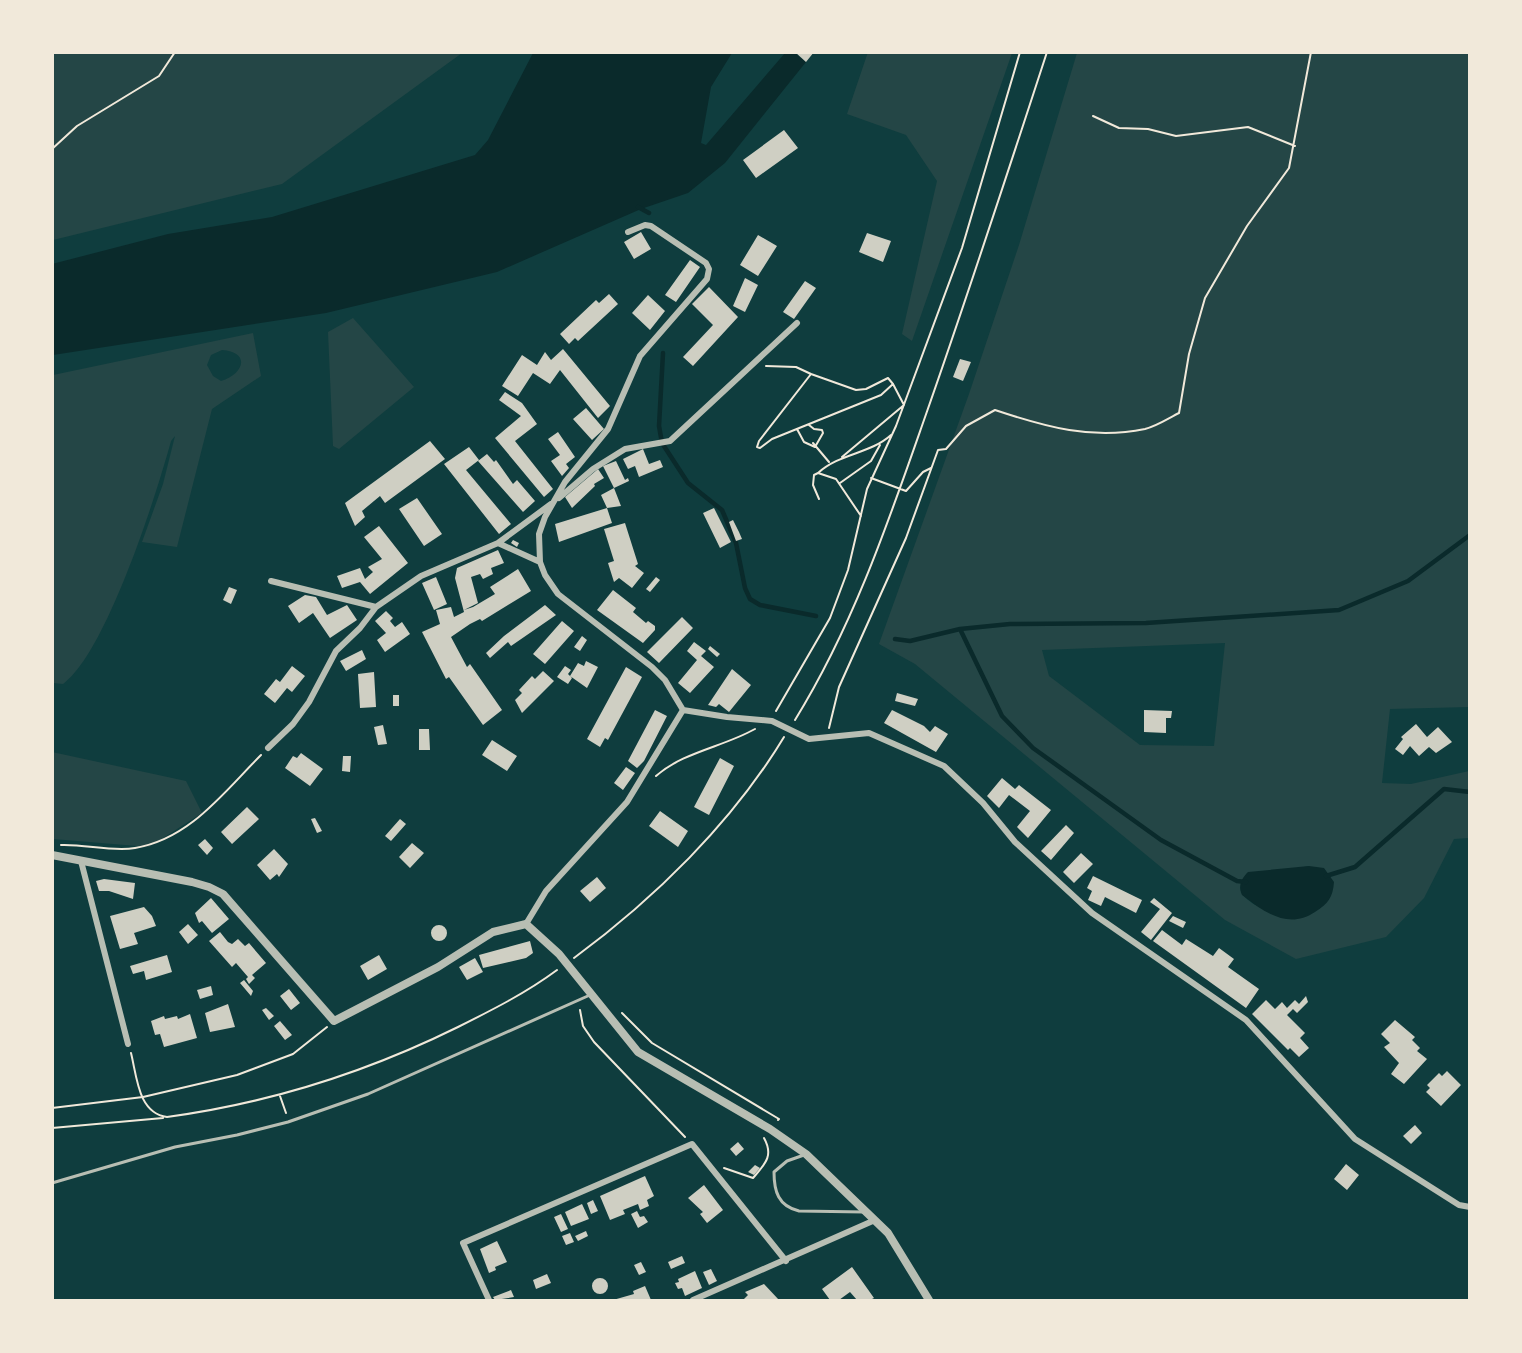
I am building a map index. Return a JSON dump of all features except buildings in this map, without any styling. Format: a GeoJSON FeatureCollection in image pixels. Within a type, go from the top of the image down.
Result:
{"type":"FeatureCollection","features":[{"type":"Feature","properties":{"kind":"street"},"geometry":{"type":"LineString","coordinates":[[628,232],[645,225],[651,226],[706,263],[709,269],[707,279],[640,356],[608,429],[566,482],[545,517],[539,534],[540,562],[545,575],[558,594],[652,668],[670,687],[683,710]]}},
{"type":"Feature","properties":{"kind":"street"},"geometry":{"type":"LineString","coordinates":[[267,748],[293,724],[309,702],[336,651],[360,628],[376,607],[421,576],[498,543],[608,459],[625,449],[670,441],[797,323]]}},
{"type":"Feature","properties":{"kind":"street"},"geometry":{"type":"LineString","coordinates":[[498,543],[540,562]]}},
{"type":"Feature","properties":{"kind":"street"},"geometry":{"type":"LineString","coordinates":[[271,580],[376,607]]}},
{"type":"Feature","properties":{"kind":"street"},"geometry":{"type":"LineString","coordinates":[[683,710],[772,721],[808,739],[869,733],[944,766],[983,803],[1015,842],[1092,914],[1246,1020],[1354,1139],[1459,1205],[1470,1207]]}},
{"type":"Feature","properties":{"kind":"street"},"geometry":{"type":"LineString","coordinates":[[52,855],[192,882],[223,894],[334,1021],[438,967],[493,932],[526,924],[546,891],[627,802],[683,710]]}},
{"type":"Feature","properties":{"kind":"street"},"geometry":{"type":"LineString","coordinates":[[81,861],[128,1044]]}},
{"type":"Feature","properties":{"kind":"street"},"geometry":{"type":"LineString","coordinates":[[526,924],[559,954],[586,997],[638,1052],[770,1129],[806,1154],[888,1233],[929,1300]]}},
{"type":"Feature","properties":{"kind":"street"},"geometry":{"type":"LineString","coordinates":[[489,1300],[463,1243],[692,1144],[786,1261]]}},
{"type":"Feature","properties":{"kind":"street"},"geometry":{"type":"LineString","coordinates":[[693,1300],[875,1220]]}},
{"type":"Feature","properties":{"kind":"lane"},"geometry":{"type":"LineString","coordinates":[[52,1183],[175,1147],[288,1122],[368,1094],[586,997]]}},
{"type":"Feature","properties":{"kind":"lane"},"geometry":{"type":"LineString","coordinates":[[806,1154],[787,1161],[774,1172],[775,1192],[782,1203],[790,1209],[799,1211],[866,1212]]}},
{"type":"Feature","properties":{"kind":"path"},"geometry":{"type":"LineString","coordinates":[[52,149],[76,126],[159,76],[175,52]]}},
{"type":"Feature","properties":{"kind":"path"},"geometry":{"type":"LineString","coordinates":[[649,782],[672,761],[733,741],[772,721],[789,685],[830,618],[848,570],[867,489],[894,433],[962,248],[1020,52]]}},
{"type":"Feature","properties":{"kind":"path"},"geometry":{"type":"LineString","coordinates":[[802,708],[845,629],[900,489],[1047,52]]}},
{"type":"Feature","properties":{"kind":"path"},"geometry":{"type":"LineString","coordinates":[[831,737],[828,724],[839,687],[906,538],[938,450],[946,449],[966,426],[995,410],[1049,428],[1095,435],[1148,428],[1179,413],[1189,354],[1204,298],[1246,226],[1289,168],[1311,52]]}},
{"type":"Feature","properties":{"kind":"path"},"geometry":{"type":"LineString","coordinates":[[1093,116],[1119,128],[1148,129],[1176,136],[1248,127],[1295,146]]}},
{"type":"Feature","properties":{"kind":"path"},"geometry":{"type":"LineString","coordinates":[[758,358],[768,368],[796,367],[856,390],[874,387],[885,379],[893,384],[904,405]]}},
{"type":"Feature","properties":{"kind":"path"},"geometry":{"type":"LineString","coordinates":[[811,374],[759,441],[757,447],[760,448],[772,439],[881,395],[893,384]]}},
{"type":"Feature","properties":{"kind":"path"},"geometry":{"type":"LineString","coordinates":[[842,457],[904,405]]}},
{"type":"Feature","properties":{"kind":"path"},"geometry":{"type":"LineString","coordinates":[[808,425],[822,430],[823,433],[815,447]]}},
{"type":"Feature","properties":{"kind":"path"},"geometry":{"type":"LineString","coordinates":[[797,429],[804,442],[815,447]]}},
{"type":"Feature","properties":{"kind":"path"},"geometry":{"type":"LineString","coordinates":[[839,484],[871,461],[880,445],[894,433]]}},
{"type":"Feature","properties":{"kind":"path"},"geometry":{"type":"LineString","coordinates":[[813,443],[829,462]]}},
{"type":"Feature","properties":{"kind":"path"},"geometry":{"type":"LineString","coordinates":[[819,499],[813,485],[814,475],[829,462],[880,445]]}},
{"type":"Feature","properties":{"kind":"path"},"geometry":{"type":"LineString","coordinates":[[871,478],[908,490],[923,472],[932,468]]}},
{"type":"Feature","properties":{"kind":"path"},"geometry":{"type":"LineString","coordinates":[[818,473],[836,479],[862,518]]}},
{"type":"Feature","properties":{"kind":"path"},"geometry":{"type":"LineString","coordinates":[[52,845],[133,849],[165,839],[193,825],[267,748]]}},
{"type":"Feature","properties":{"kind":"path"},"geometry":{"type":"LineString","coordinates":[[581,953],[630,913],[679,867],[729,813],[777,749]]}},
{"type":"Feature","properties":{"kind":"path"},"geometry":{"type":"LineString","coordinates":[[52,1128],[167,1117],[242,1106],[280,1096],[402,1053],[489,1012],[553,973]]}},
{"type":"Feature","properties":{"kind":"path"},"geometry":{"type":"LineString","coordinates":[[586,997],[580,1012],[583,1026],[594,1042],[692,1144]]}},
{"type":"Feature","properties":{"kind":"path"},"geometry":{"type":"LineString","coordinates":[[616,1007],[652,1044],[779,1119]]}},
{"type":"Feature","properties":{"kind":"path"},"geometry":{"type":"LineString","coordinates":[[52,1108],[143,1097],[237,1076],[293,1054],[334,1021]]}},
{"type":"Feature","properties":{"kind":"path"},"geometry":{"type":"LineString","coordinates":[[128,1044],[143,1097],[151,1112],[167,1117]]}},
{"type":"Feature","properties":{"kind":"path"},"geometry":{"type":"LineString","coordinates":[[280,1096],[288,1122]]}},
{"type":"Feature","properties":{"kind":"path"},"geometry":{"type":"LineString","coordinates":[[712,1170],[729,1168],[753,1178],[768,1161],[770,1149],[763,1136]]}},
{"type":"Feature","properties":{"kind":"shaded area"},"geometry":{"type":"Polygon","coordinates":[[[868,52],[1012,53],[912,341],[902,334],[937,181],[906,135],[847,114],[868,52]]]}},
{"type":"Feature","properties":{"kind":"shaded area"},"geometry":{"type":"Polygon","coordinates":[[[52,53],[462,53],[282,184],[53,240],[52,53]]]}},
{"type":"Feature","properties":{"kind":"shaded area"},"geometry":{"type":"Polygon","coordinates":[[[533,53],[732,53],[711,87],[701,143],[706,145],[785,53],[795,53],[806,62],[725,163],[688,193],[641,209],[497,272],[326,313],[53,355],[52,264],[168,234],[272,217],[475,155],[488,140],[533,53]]]}},
{"type":"Feature","properties":{"kind":"shaded area"},"geometry":{"type":"Polygon","coordinates":[[[1077,53],[1469,53],[1469,707],[1390,709],[1382,783],[1411,784],[1469,771],[1469,838],[1454,839],[1424,898],[1386,937],[1296,959],[1225,920],[915,664],[879,644],[969,394],[1019,245],[1077,53]],[[1225,643],[1042,650],[1049,676],[1140,745],[1214,746],[1225,643]],[[1309,866],[1240,887],[1242,893],[1255,905],[1309,866]]]}},
{"type":"Feature","properties":{"kind":"shaded area"},"geometry":{"type":"Polygon","coordinates":[[[353,318],[414,387],[339,449],[333,446],[328,332],[353,318]]]}},
{"type":"Feature","properties":{"kind":"shaded area"},"geometry":{"type":"Polygon","coordinates":[[[253,333],[261,376],[212,409],[177,547],[142,542],[163,484],[175,436],[171,441],[142,534],[112,608],[96,641],[79,667],[63,684],[53,683],[53,375],[253,333]],[[222,350],[211,355],[207,365],[213,376],[221,381],[235,373],[241,364],[237,355],[222,350]]]}},
{"type":"Feature","properties":{"kind":"shaded area"},"geometry":{"type":"Polygon","coordinates":[[[52,752],[186,781],[202,813],[149,847],[53,839],[52,752]]]}},
{"type":"Feature","properties":{"kind":"shaded area"},"geometry":{"type":"Polygon","coordinates":[[[1309,866],[1324,868],[1334,882],[1331,896],[1326,903],[1305,917],[1286,919],[1277,917],[1242,895],[1241,883],[1248,872],[1309,866]]]}},
{"type":"Feature","properties":{"kind":"waterway"},"geometry":{"type":"LineString","coordinates":[[638,207],[649,213]]}},
{"type":"Feature","properties":{"kind":"waterway"},"geometry":{"type":"LineString","coordinates":[[663,353],[659,426],[662,443],[688,483],[722,510],[736,543],[745,588],[750,599],[760,605],[816,616]]}},
{"type":"Feature","properties":{"kind":"waterway"},"geometry":{"type":"LineString","coordinates":[[895,639],[910,641],[960,629],[1010,624],[1146,623],[1339,610],[1408,581],[1470,535]]}},
{"type":"Feature","properties":{"kind":"waterway"},"geometry":{"type":"LineString","coordinates":[[960,629],[1002,716],[1033,748],[1161,840],[1237,881],[1246,882]]}},
{"type":"Feature","properties":{"kind":"waterway"},"geometry":{"type":"LineString","coordinates":[[1326,876],[1355,867],[1444,789],[1470,792]]}}]}
